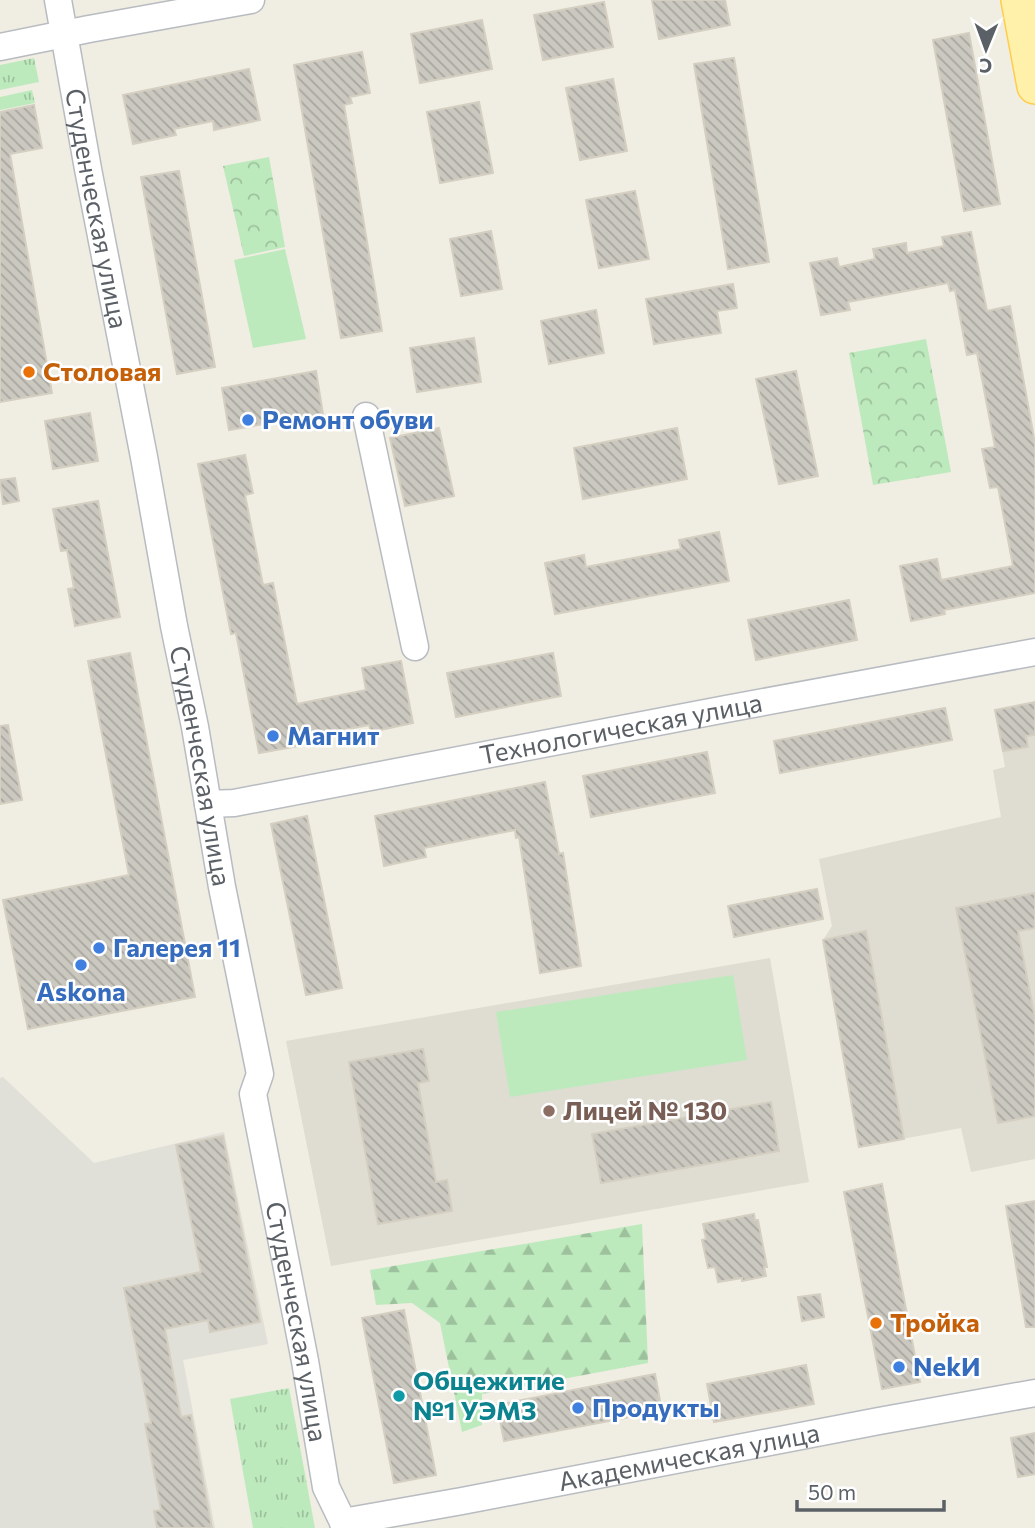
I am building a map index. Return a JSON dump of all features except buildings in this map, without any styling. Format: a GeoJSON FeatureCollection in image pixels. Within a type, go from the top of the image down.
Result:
{"type":"FeatureCollection","features":[{"type":"Feature","properties":{"kind":"main road"},"geometry":{"type":"LineString","coordinates":[[1019,0],[1035,86]]}},
{"type":"Feature","properties":{"kind":"street","name":"Студенческая улица"},"geometry":{"type":"LineString","coordinates":[[58,0],[195,726],[222,887],[260,1074],[253,1094],[305,1361],[326,1487],[343,1525]]}},
{"type":"Feature","properties":{"kind":"street"},"geometry":{"type":"LineString","coordinates":[[0,47],[251,0]]}},
{"type":"Feature","properties":{"kind":"street"},"geometry":{"type":"LineString","coordinates":[[366,416],[415,647]]}},
{"type":"Feature","properties":{"kind":"street","name":"Технологическая улица"},"geometry":{"type":"LineString","coordinates":[[208,804],[234,803],[1035,652]]}},
{"type":"Feature","properties":{"kind":"street","name":"Академическая улица"},"geometry":{"type":"LineString","coordinates":[[343,1525],[1035,1393]]}},
{"type":"Feature","properties":{"kind":"shaded area"},"geometry":{"type":"Polygon","coordinates":[[[1035,702],[1035,1159],[971,1172],[961,1128],[859,1147],[823,940],[832,926],[819,859],[1001,817],[993,770],[1005,767],[995,710],[1035,702]]]}},
{"type":"Feature","properties":{"kind":"shaded area","name":"Лицей № 130"},"geometry":{"type":"Polygon","coordinates":[[[770,958],[809,1182],[331,1266],[286,1041],[770,958]]]}},
{"type":"Feature","properties":{"kind":"shaded area"},"geometry":{"type":"Polygon","coordinates":[[[3,1077],[94,1163],[224,1132],[268,1344],[183,1360],[215,1528],[0,1528],[0,1078],[3,1077]]]}},
{"type":"Feature","properties":{"kind":"green space"},"geometry":{"type":"Polygon","coordinates":[[[34,58],[39,82],[0,90],[0,65],[34,58]]]}},
{"type":"Feature","properties":{"kind":"green space"},"geometry":{"type":"Polygon","coordinates":[[[32,90],[35,103],[0,110],[0,97],[32,90]]]}},
{"type":"Feature","properties":{"kind":"green space"},"geometry":{"type":"Polygon","coordinates":[[[269,157],[285,247],[244,256],[223,166],[269,157]]]}},
{"type":"Feature","properties":{"kind":"green space"},"geometry":{"type":"Polygon","coordinates":[[[285,249],[306,339],[253,348],[234,260],[285,249]]]}},
{"type":"Feature","properties":{"kind":"green space"},"geometry":{"type":"Polygon","coordinates":[[[926,339],[951,472],[873,485],[849,353],[926,339]]]}},
{"type":"Feature","properties":{"kind":"green space"},"geometry":{"type":"Polygon","coordinates":[[[733,975],[747,1060],[510,1097],[496,1012],[733,975]]]}},
{"type":"Feature","properties":{"kind":"green space"},"geometry":{"type":"Polygon","coordinates":[[[642,1224],[648,1363],[482,1394],[482,1425],[462,1432],[440,1323],[412,1303],[376,1305],[370,1270],[642,1224]]]}},
{"type":"Feature","properties":{"kind":"green space"},"geometry":{"type":"Polygon","coordinates":[[[289,1388],[315,1528],[253,1528],[230,1399],[289,1388]]]}},
{"type":"Feature","properties":{"kind":"place","name":"Столовая"},"geometry":{"type":"Point","coordinates":[29,372]}},
{"type":"Feature","properties":{"kind":"place","name":"Ремонт обуви"},"geometry":{"type":"Point","coordinates":[248,420]}},
{"type":"Feature","properties":{"kind":"place","name":"Магнит"},"geometry":{"type":"Point","coordinates":[273,736]}},
{"type":"Feature","properties":{"kind":"place","name":"Галерея 11"},"geometry":{"type":"Point","coordinates":[99,948]}},
{"type":"Feature","properties":{"kind":"place","name":"Askona"},"geometry":{"type":"Point","coordinates":[81,965]}},
{"type":"Feature","properties":{"kind":"place","name":"Лицей № 130"},"geometry":{"type":"Point","coordinates":[549,1111]}},
{"type":"Feature","properties":{"kind":"place","name":"Тройка"},"geometry":{"type":"Point","coordinates":[876,1323]}},
{"type":"Feature","properties":{"kind":"place","name":"NekИ"},"geometry":{"type":"Point","coordinates":[899,1367]}},
{"type":"Feature","properties":{"kind":"place","name":"Общежитие №1 УЭМЗ"},"geometry":{"type":"Point","coordinates":[399,1396]}},
{"type":"Feature","properties":{"kind":"place","name":"Продукты"},"geometry":{"type":"Point","coordinates":[578,1408]}}]}
